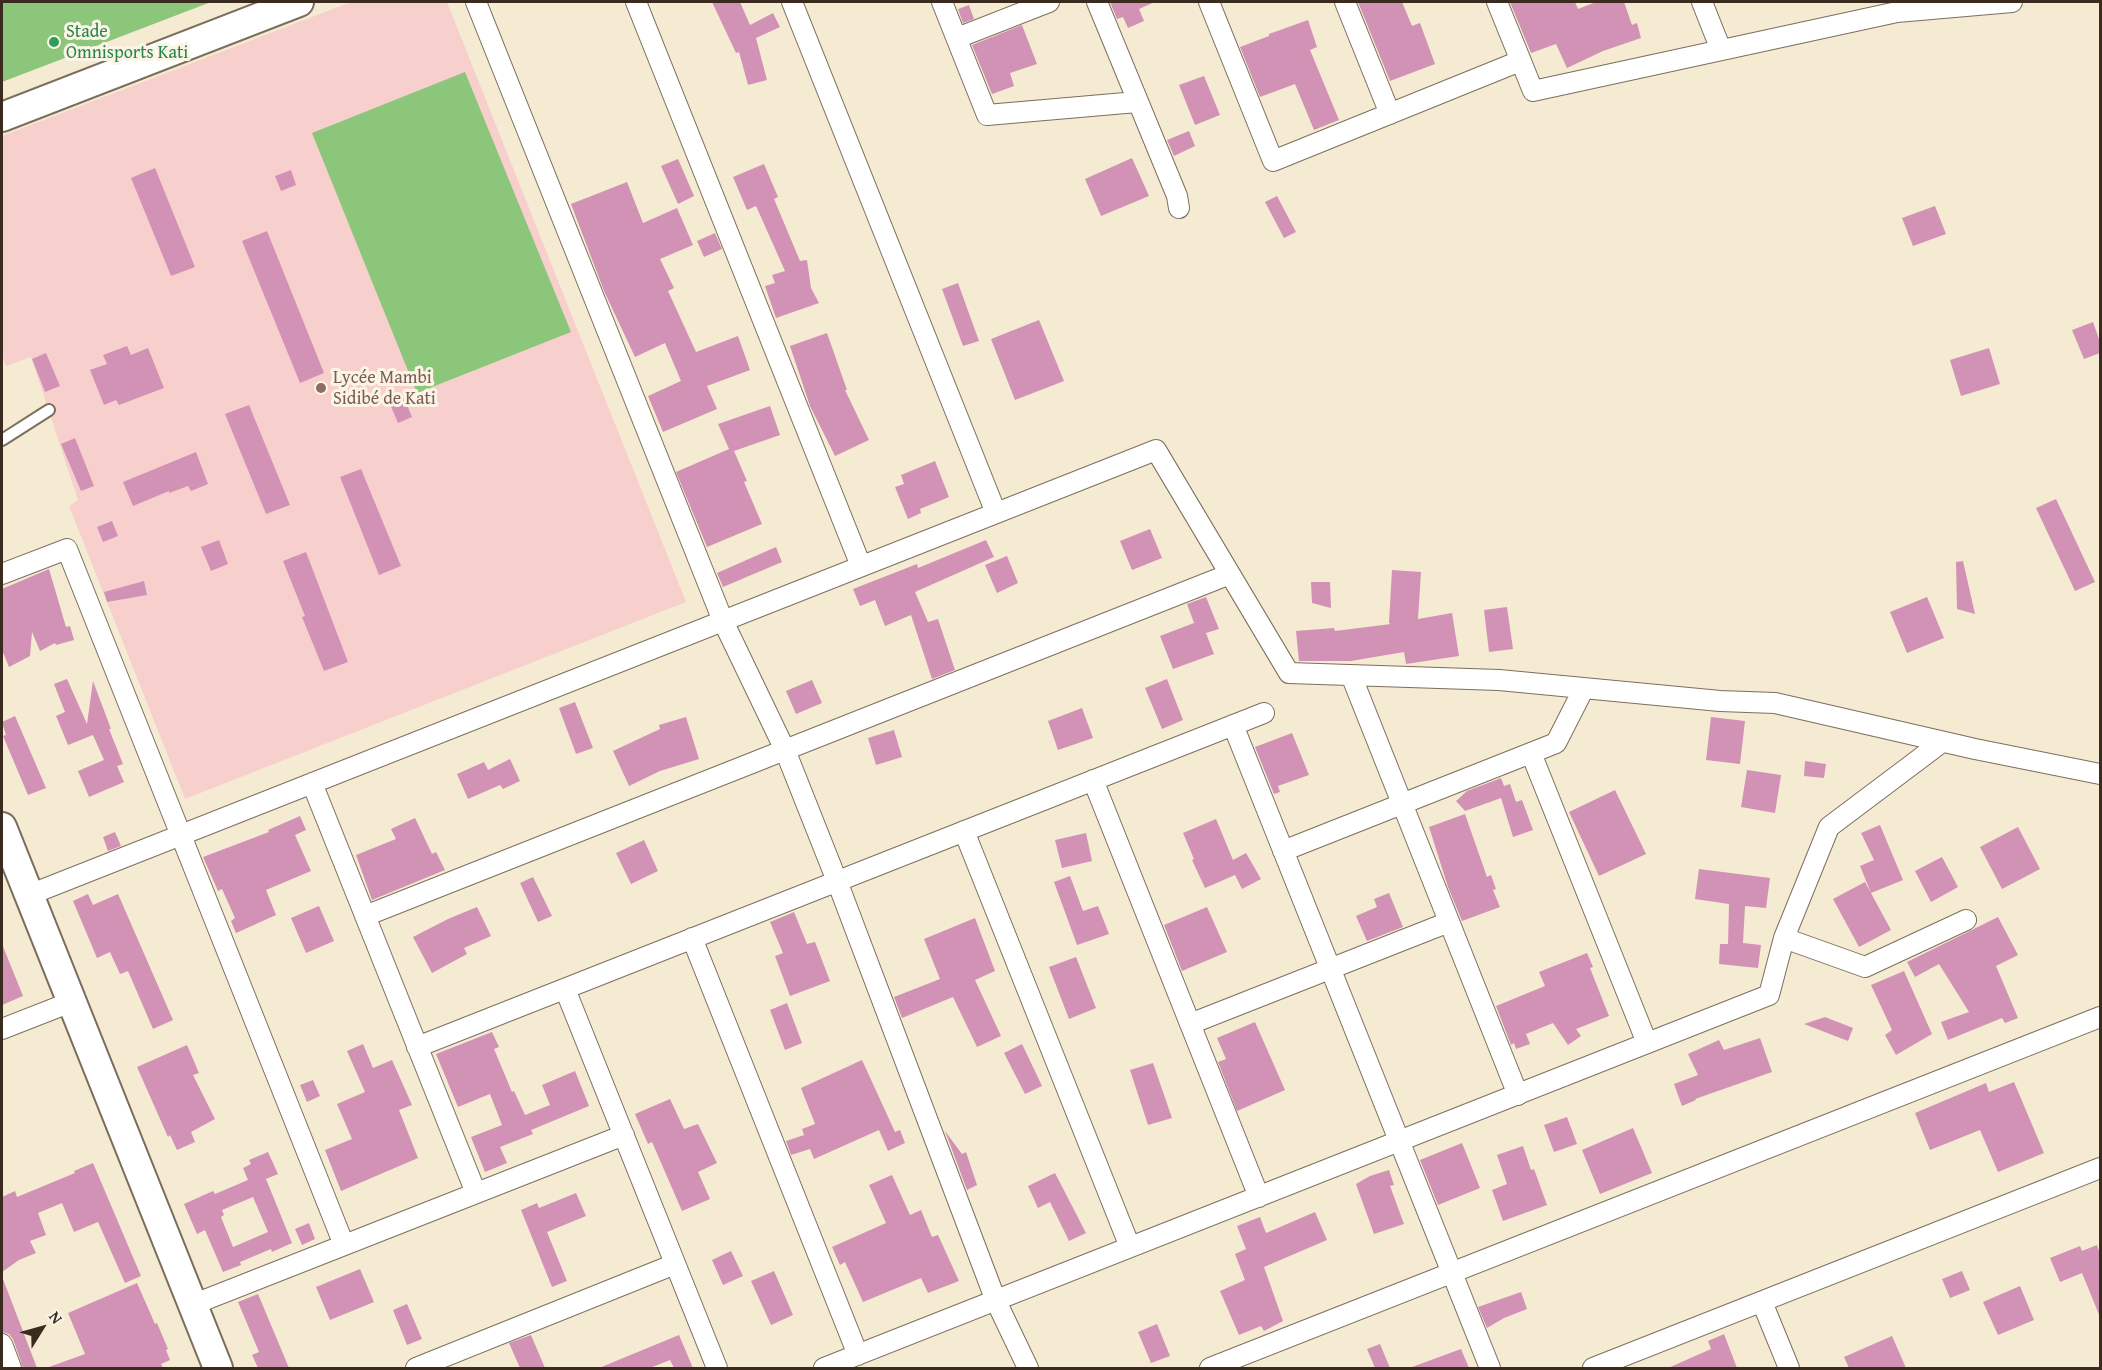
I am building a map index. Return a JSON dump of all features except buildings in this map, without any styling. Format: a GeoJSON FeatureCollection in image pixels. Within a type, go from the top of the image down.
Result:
{"type":"FeatureCollection","features":[{"type":"Feature","properties":{"kind":"main road"},"geometry":{"type":"LineString","coordinates":[[2,117],[299,2]]}},
{"type":"Feature","properties":{"kind":"main road"},"geometry":{"type":"LineString","coordinates":[[2,827],[218,1368]]}},
{"type":"Feature","properties":{"kind":"street"},"geometry":{"type":"LineString","coordinates":[[476,2],[724,621],[785,750],[996,1301],[1028,1368]]}},
{"type":"Feature","properties":{"kind":"street"},"geometry":{"type":"LineString","coordinates":[[636,2],[861,566]]}},
{"type":"Feature","properties":{"kind":"street"},"geometry":{"type":"LineString","coordinates":[[792,2],[996,513]]}},
{"type":"Feature","properties":{"kind":"street"},"geometry":{"type":"LineString","coordinates":[[942,2],[987,115],[1137,102]]}},
{"type":"Feature","properties":{"kind":"street"},"geometry":{"type":"LineString","coordinates":[[957,38],[1049,2]]}},
{"type":"Feature","properties":{"kind":"street"},"geometry":{"type":"LineString","coordinates":[[1097,2],[1177,196],[1179,208]]}},
{"type":"Feature","properties":{"kind":"street"},"geometry":{"type":"LineString","coordinates":[[1209,2],[1273,161],[1520,61]]}},
{"type":"Feature","properties":{"kind":"street"},"geometry":{"type":"LineString","coordinates":[[1345,2],[1390,114]]}},
{"type":"Feature","properties":{"kind":"street"},"geometry":{"type":"LineString","coordinates":[[1497,2],[1533,91],[1897,12],[2012,2]]}},
{"type":"Feature","properties":{"kind":"street"},"geometry":{"type":"LineString","coordinates":[[1702,2],[1721,50]]}},
{"type":"Feature","properties":{"kind":"street"},"geometry":{"type":"LineString","coordinates":[[29,895],[1156,450],[1289,673],[1499,680],[1720,701],[1775,703],[1942,742],[2100,774]]}},
{"type":"Feature","properties":{"kind":"street"},"geometry":{"type":"LineString","coordinates":[[2,574],[67,549],[344,1245]]}},
{"type":"Feature","properties":{"kind":"street"},"geometry":{"type":"LineString","coordinates":[[365,916],[1230,574]]}},
{"type":"Feature","properties":{"kind":"street"},"geometry":{"type":"LineString","coordinates":[[1351,675],[1518,1095]]}},
{"type":"Feature","properties":{"kind":"street"},"geometry":{"type":"LineString","coordinates":[[1283,851],[1556,743],[1584,688]]}},
{"type":"Feature","properties":{"kind":"street"},"geometry":{"type":"LineString","coordinates":[[417,1047],[1264,713]]}},
{"type":"Feature","properties":{"kind":"street"},"geometry":{"type":"LineString","coordinates":[[1233,725],[1490,1368]]}},
{"type":"Feature","properties":{"kind":"street"},"geometry":{"type":"LineString","coordinates":[[824,1368],[1769,995],[1784,938],[1829,826],[1942,742]]}},
{"type":"Feature","properties":{"kind":"street"},"geometry":{"type":"LineString","coordinates":[[1531,753],[1647,1043]]}},
{"type":"Feature","properties":{"kind":"street"},"geometry":{"type":"LineString","coordinates":[[1093,780],[1258,1197]]}},
{"type":"Feature","properties":{"kind":"street"},"geometry":{"type":"LineString","coordinates":[[312,783],[476,1193]]}},
{"type":"Feature","properties":{"kind":"street"},"geometry":{"type":"LineString","coordinates":[[964,831],[1130,1247]]}},
{"type":"Feature","properties":{"kind":"street"},"geometry":{"type":"LineString","coordinates":[[1784,938],[1865,966],[1966,920]]}},
{"type":"Feature","properties":{"kind":"street"},"geometry":{"type":"LineString","coordinates":[[1190,1024],[1449,922]]}},
{"type":"Feature","properties":{"kind":"street"},"geometry":{"type":"LineString","coordinates":[[692,939],[858,1355]]}},
{"type":"Feature","properties":{"kind":"street"},"geometry":{"type":"LineString","coordinates":[[566,988],[717,1368]]}},
{"type":"Feature","properties":{"kind":"street"},"geometry":{"type":"LineString","coordinates":[[2,1029],[71,1002]]}},
{"type":"Feature","properties":{"kind":"street"},"geometry":{"type":"LineString","coordinates":[[1210,1368],[2100,1017]]}},
{"type":"Feature","properties":{"kind":"street"},"geometry":{"type":"LineString","coordinates":[[192,1305],[624,1135]]}},
{"type":"Feature","properties":{"kind":"street"},"geometry":{"type":"LineString","coordinates":[[1593,1368],[1639,1360],[1762,1302],[2100,1168]]}},
{"type":"Feature","properties":{"kind":"street"},"geometry":{"type":"LineString","coordinates":[[416,1368],[675,1264]]}},
{"type":"Feature","properties":{"kind":"street"},"geometry":{"type":"LineString","coordinates":[[1762,1302],[1788,1368]]}},
{"type":"Feature","properties":{"kind":"lane"},"geometry":{"type":"LineString","coordinates":[[2,440],[49,410]]}},
{"type":"Feature","properties":{"kind":"shaded area","name":"Lycée Mambi Sidibé de Kati"},"geometry":{"type":"Polygon","coordinates":[[[351,2],[447,2],[686,602],[185,799],[69,506],[78,500],[31,357],[6,366],[2,355],[2,136],[351,2]]]}},
{"type":"Feature","properties":{"kind":"green space","name":"Stade Omnisports Kati"},"geometry":{"type":"Polygon","coordinates":[[[2,2],[211,2],[2,82],[2,2]]]}},
{"type":"Feature","properties":{"kind":"green space"},"geometry":{"type":"Polygon","coordinates":[[[465,72],[571,332],[417,393],[312,133],[465,72]]]}},
{"type":"Feature","properties":{"kind":"place","name":"Stade Omnisports Kati"},"geometry":{"type":"Point","coordinates":[54,42]}},
{"type":"Feature","properties":{"kind":"place","name":"Lycée Mambi Sidibé de Kati"},"geometry":{"type":"Point","coordinates":[321,388]}}]}
